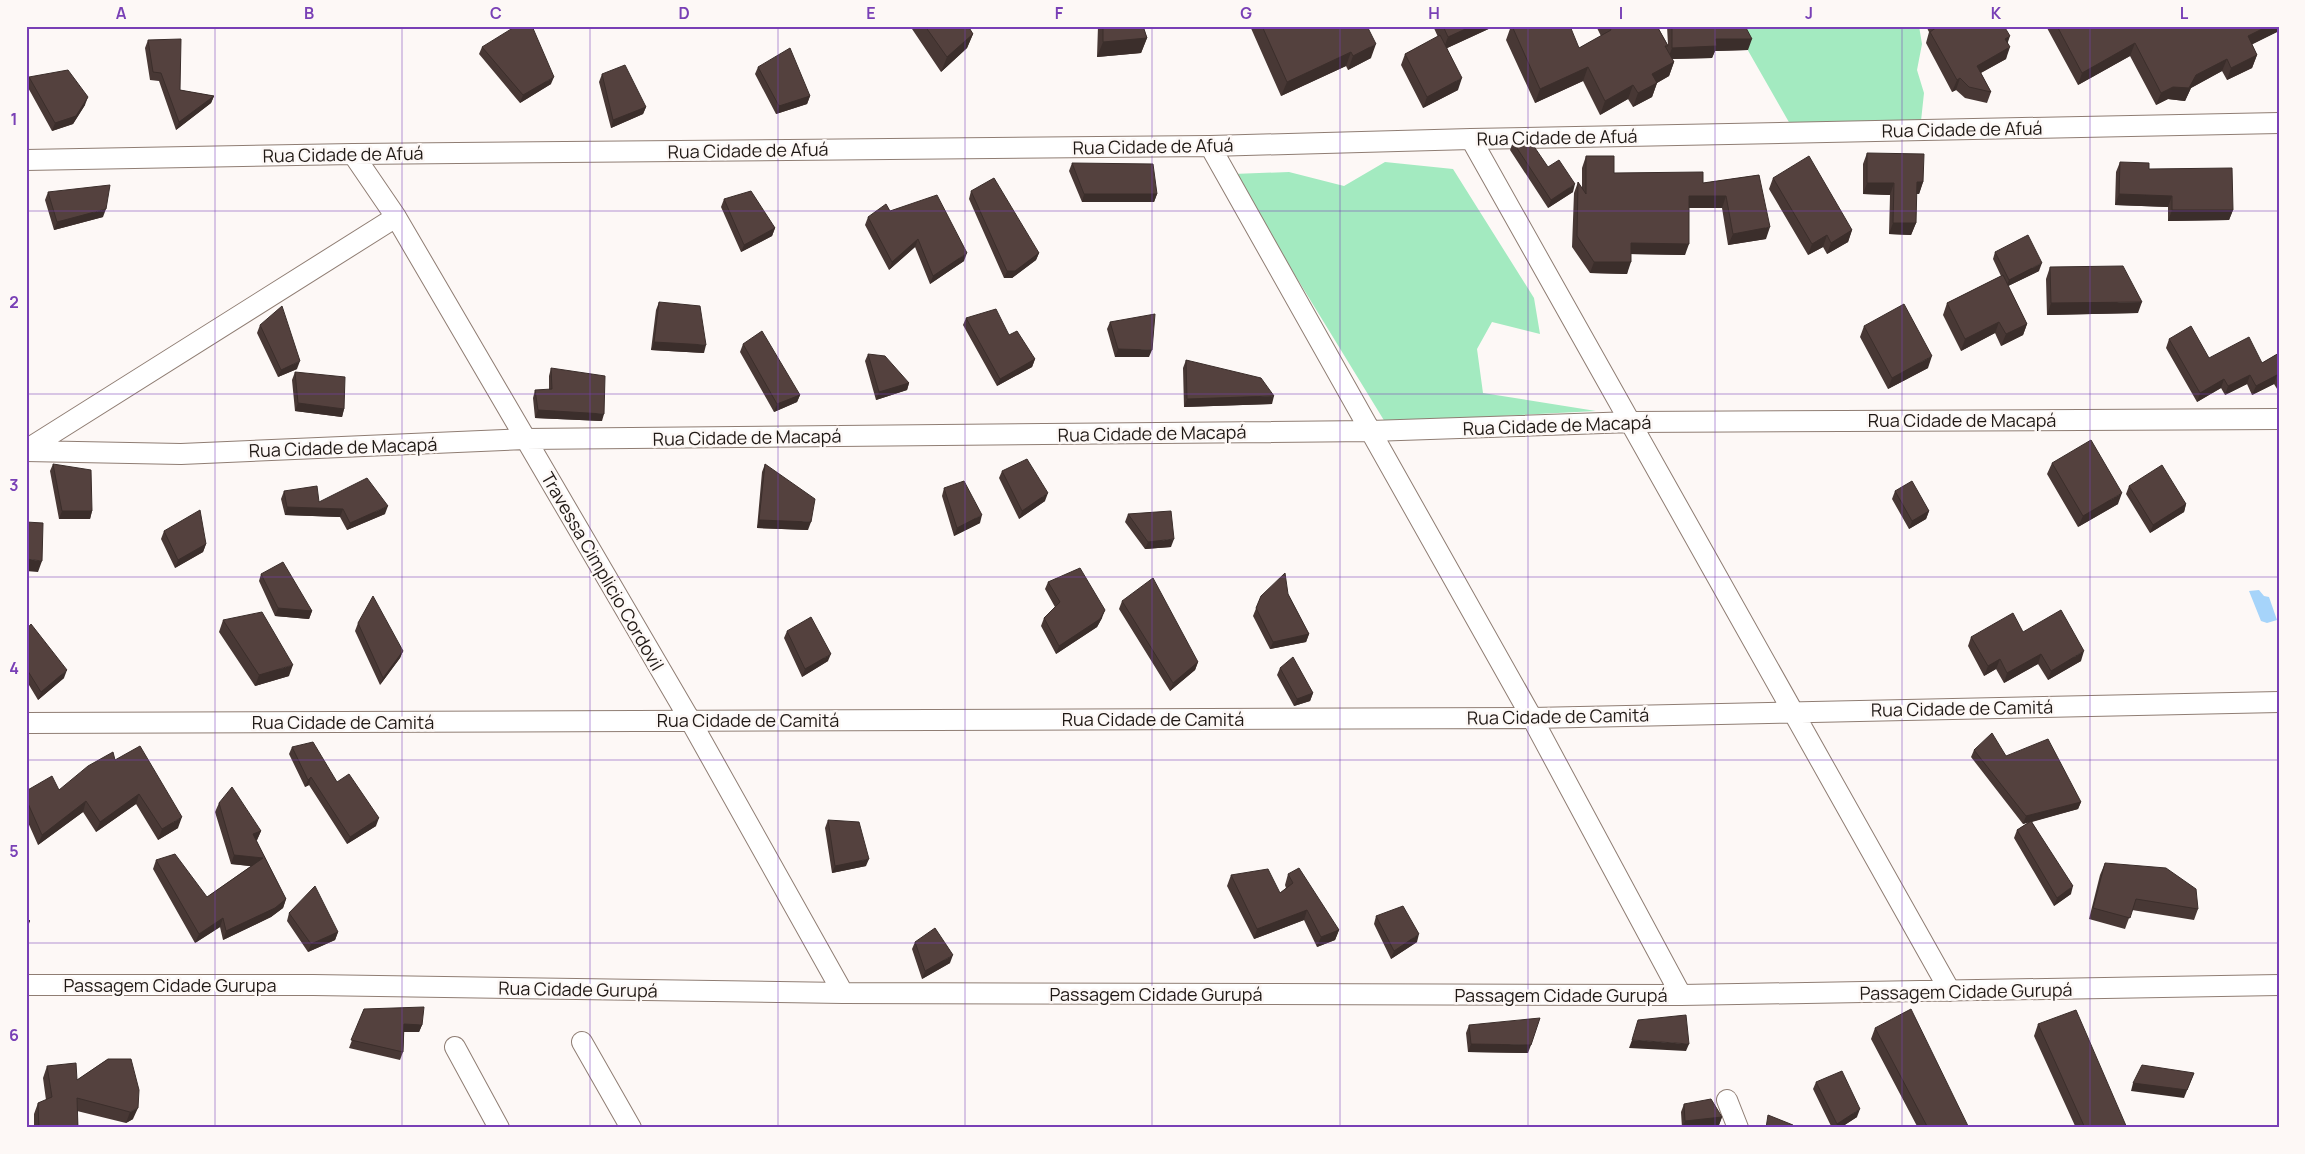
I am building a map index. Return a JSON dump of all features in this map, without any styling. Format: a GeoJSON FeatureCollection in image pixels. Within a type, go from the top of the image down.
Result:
{"type":"FeatureCollection","features":[{"type":"Feature","properties":{"kind":"street","name":"Rua Cidade de Afuá"},"geometry":{"type":"LineString","coordinates":[[26,160],[353,154],[1210,146],[1471,138],[2279,123]]}},
{"type":"Feature","properties":{"kind":"street"},"geometry":{"type":"LineString","coordinates":[[1471,138],[1632,422],[1790,711],[1950,991]]}},
{"type":"Feature","properties":{"kind":"street"},"geometry":{"type":"LineString","coordinates":[[1210,146],[1532,718],[1681,995]]}},
{"type":"Feature","properties":{"kind":"street","name":"Travessa Cimplicio Cordovil"},"geometry":{"type":"LineString","coordinates":[[353,154],[396,217],[690,720],[843,993]]}},
{"type":"Feature","properties":{"kind":"street"},"geometry":{"type":"LineString","coordinates":[[26,450],[396,217]]}},
{"type":"Feature","properties":{"kind":"street","name":"Rua Cidade de Macapá"},"geometry":{"type":"LineString","coordinates":[[26,450],[181,454],[526,440],[1371,431],[1632,422],[2279,419]]}},
{"type":"Feature","properties":{"kind":"street","name":"Rua Cidade de Camitá"},"geometry":{"type":"LineString","coordinates":[[26,723],[1532,718],[2279,702]]}},
{"type":"Feature","properties":{"kind":"street","name":"Passagem Cidade Gurupa"},"geometry":{"type":"LineString","coordinates":[[26,985],[313,985]]}},
{"type":"Feature","properties":{"kind":"street","name":"Rua Cidade Gurupá"},"geometry":{"type":"LineString","coordinates":[[313,985],[843,993]]}},
{"type":"Feature","properties":{"kind":"street","name":"Passagem Cidade Gurupá"},"geometry":{"type":"LineString","coordinates":[[843,993],[1681,995],[2279,985]]}},
{"type":"Feature","properties":{"kind":"street"},"geometry":{"type":"LineString","coordinates":[[582,1042],[631,1128]]}},
{"type":"Feature","properties":{"kind":"street"},"geometry":{"type":"LineString","coordinates":[[455,1047],[499,1128]]}},
{"type":"Feature","properties":{"kind":"street"},"geometry":{"type":"LineString","coordinates":[[1727,1100],[1738,1128]]}},
{"type":"Feature","properties":{"kind":"green space"},"geometry":{"type":"Polygon","coordinates":[[[1734,26],[1919,26],[1922,44],[1917,70],[1924,93],[1921,121],[1790,124],[1734,26]]]}},
{"type":"Feature","properties":{"kind":"green space"},"geometry":{"type":"Polygon","coordinates":[[[1385,162],[1453,169],[1534,298],[1540,334],[1492,322],[1477,349],[1483,393],[1596,411],[1385,422],[1233,174],[1289,172],[1344,186],[1385,162]]]}},
{"type":"Feature","properties":{"kind":"water"},"geometry":{"type":"Polygon","coordinates":[[[2259,590],[2264,596],[2269,597],[2277,620],[2267,623],[2261,621],[2249,591],[2259,590]]]}},
{"type":"Feature","properties":{"kind":"building"},"geometry":{"type":"Polygon","coordinates":[[[516,26],[532,26],[554,77],[523,95],[482,47],[516,26]]]}},
{"type":"Feature","properties":{"kind":"building"},"geometry":{"type":"Polygon","coordinates":[[[925,26],[968,26],[973,34],[947,57],[925,26]]]}},
{"type":"Feature","properties":{"kind":"building"},"geometry":{"type":"Polygon","coordinates":[[[1103,26],[1143,26],[1147,38],[1103,42],[1103,26]]]}},
{"type":"Feature","properties":{"kind":"building"},"geometry":{"type":"Polygon","coordinates":[[[1262,26],[1367,26],[1376,44],[1353,56],[1351,52],[1287,82],[1262,26]]]}},
{"type":"Feature","properties":{"kind":"building"},"geometry":{"type":"Polygon","coordinates":[[[1443,26],[1472,26],[1448,37],[1443,26]]]}},
{"type":"Feature","properties":{"kind":"building"},"geometry":{"type":"Polygon","coordinates":[[[1512,26],[1570,26],[1579,48],[1611,30],[1609,26],[1657,26],[1674,62],[1652,74],[1657,83],[1638,93],[1633,85],[1605,101],[1588,67],[1540,89],[1512,26]]]}},
{"type":"Feature","properties":{"kind":"building"},"geometry":{"type":"Polygon","coordinates":[[[1672,26],[1745,26],[1752,39],[1716,39],[1717,46],[1672,48],[1672,26]]]}},
{"type":"Feature","properties":{"kind":"building"},"geometry":{"type":"Polygon","coordinates":[[[1937,26],[2004,26],[2010,36],[2005,39],[2010,47],[1977,66],[1991,92],[1969,87],[1960,78],[1957,80],[1930,32],[1937,26]]]}},
{"type":"Feature","properties":{"kind":"building"},"geometry":{"type":"Polygon","coordinates":[[[2057,26],[2268,26],[2248,36],[2257,55],[2231,68],[2227,59],[2196,75],[2189,88],[2173,87],[2161,93],[2135,43],[2082,73],[2057,26]]]}},
{"type":"Feature","properties":{"kind":"building"},"geometry":{"type":"Polygon","coordinates":[[[1440,35],[1462,78],[1427,97],[1405,54],[1440,35]]]}},
{"type":"Feature","properties":{"kind":"building"},"geometry":{"type":"Polygon","coordinates":[[[181,39],[180,90],[214,96],[179,122],[161,73],[153,72],[148,40],[181,39]]]}},
{"type":"Feature","properties":{"kind":"building"},"geometry":{"type":"Polygon","coordinates":[[[790,48],[810,96],[779,106],[758,67],[790,48]]]}},
{"type":"Feature","properties":{"kind":"building"},"geometry":{"type":"Polygon","coordinates":[[[625,65],[646,107],[613,120],[602,74],[625,65]]]}},
{"type":"Feature","properties":{"kind":"building"},"geometry":{"type":"Polygon","coordinates":[[[68,70],[88,97],[76,116],[55,123],[29,77],[68,70]]]}},
{"type":"Feature","properties":{"kind":"building"},"geometry":{"type":"Polygon","coordinates":[[[1513,142],[1531,142],[1548,167],[1559,160],[1575,184],[1551,200],[1513,142]]]}},
{"type":"Feature","properties":{"kind":"building"},"geometry":{"type":"Polygon","coordinates":[[[1867,153],[1924,154],[1923,182],[1917,182],[1916,223],[1893,223],[1894,183],[1867,183],[1867,153]]]}},
{"type":"Feature","properties":{"kind":"building"},"geometry":{"type":"Polygon","coordinates":[[[1586,156],[1614,156],[1614,173],[1703,172],[1703,183],[1759,175],[1770,227],[1733,234],[1726,196],[1689,196],[1689,244],[1631,243],[1631,262],[1594,262],[1577,236],[1578,182],[1586,194],[1586,156]]]}},
{"type":"Feature","properties":{"kind":"building"},"geometry":{"type":"Polygon","coordinates":[[[1809,156],[1852,230],[1831,243],[1827,235],[1812,244],[1773,178],[1809,156]]]}},
{"type":"Feature","properties":{"kind":"building"},"geometry":{"type":"Polygon","coordinates":[[[2120,162],[2149,163],[2149,169],[2232,168],[2233,210],[2172,210],[2172,196],[2119,194],[2120,162]]]}},
{"type":"Feature","properties":{"kind":"building"},"geometry":{"type":"Polygon","coordinates":[[[1072,163],[1153,164],[1157,194],[1084,194],[1072,163]]]}},
{"type":"Feature","properties":{"kind":"building"},"geometry":{"type":"Polygon","coordinates":[[[994,178],[1039,253],[1015,271],[1007,271],[971,191],[994,178]]]}},
{"type":"Feature","properties":{"kind":"building"},"geometry":{"type":"Polygon","coordinates":[[[110,185],[106,209],[57,222],[48,192],[110,185]]]}},
{"type":"Feature","properties":{"kind":"building"},"geometry":{"type":"Polygon","coordinates":[[[751,191],[775,228],[744,245],[724,199],[751,191]]]}},
{"type":"Feature","properties":{"kind":"building"},"geometry":{"type":"Polygon","coordinates":[[[937,195],[967,253],[933,276],[918,239],[892,262],[868,217],[886,204],[890,211],[937,195]]]}},
{"type":"Feature","properties":{"kind":"building"},"geometry":{"type":"Polygon","coordinates":[[[2028,235],[2042,263],[2009,280],[1995,252],[2028,235]]]}},
{"type":"Feature","properties":{"kind":"building"},"geometry":{"type":"Polygon","coordinates":[[[2123,266],[2142,302],[2051,303],[2050,267],[2123,266]]]}},
{"type":"Feature","properties":{"kind":"building"},"geometry":{"type":"Polygon","coordinates":[[[2003,275],[2027,324],[2006,334],[1999,322],[1965,339],[1947,303],[2003,275]]]}},
{"type":"Feature","properties":{"kind":"building"},"geometry":{"type":"Polygon","coordinates":[[[659,302],[700,306],[706,345],[654,342],[659,302]]]}},
{"type":"Feature","properties":{"kind":"building"},"geometry":{"type":"Polygon","coordinates":[[[1904,304],[1932,356],[1892,378],[1864,326],[1904,304]]]}},
{"type":"Feature","properties":{"kind":"building"},"geometry":{"type":"Polygon","coordinates":[[[282,306],[300,361],[281,370],[260,325],[282,306]]]}},
{"type":"Feature","properties":{"kind":"building"},"geometry":{"type":"Polygon","coordinates":[[[996,309],[1009,335],[1017,331],[1035,359],[1000,379],[966,318],[996,309]]]}},
{"type":"Feature","properties":{"kind":"building"},"geometry":{"type":"Polygon","coordinates":[[[1155,314],[1152,350],[1118,349],[1110,322],[1155,314]]]}},
{"type":"Feature","properties":{"kind":"building"},"geometry":{"type":"Polygon","coordinates":[[[2191,326],[2209,358],[2249,337],[2262,363],[2279,353],[2279,378],[2277,375],[2256,386],[2250,375],[2228,386],[2224,379],[2200,393],[2169,339],[2191,326]]]}},
{"type":"Feature","properties":{"kind":"building"},"geometry":{"type":"Polygon","coordinates":[[[762,331],[800,395],[777,404],[743,344],[762,331]]]}},
{"type":"Feature","properties":{"kind":"building"},"geometry":{"type":"Polygon","coordinates":[[[868,354],[885,356],[909,383],[879,392],[868,354]]]}},
{"type":"Feature","properties":{"kind":"building"},"geometry":{"type":"Polygon","coordinates":[[[1186,360],[1261,378],[1274,396],[1187,399],[1186,360]]]}},
{"type":"Feature","properties":{"kind":"building"},"geometry":{"type":"Polygon","coordinates":[[[551,368],[605,376],[604,414],[538,410],[535,390],[552,389],[551,368]]]}},
{"type":"Feature","properties":{"kind":"building"},"geometry":{"type":"Polygon","coordinates":[[[295,372],[345,377],[344,409],[298,403],[295,372]]]}},
{"type":"Feature","properties":{"kind":"building"},"geometry":{"type":"Polygon","coordinates":[[[2091,440],[2122,493],[2083,516],[2052,463],[2091,440]]]}},
{"type":"Feature","properties":{"kind":"building"},"geometry":{"type":"Polygon","coordinates":[[[1027,459],[1048,493],[1022,511],[1002,471],[1027,459]]]}},
{"type":"Feature","properties":{"kind":"building"},"geometry":{"type":"Polygon","coordinates":[[[53,464],[91,470],[92,511],[62,511],[53,464]]]}},
{"type":"Feature","properties":{"kind":"building"},"geometry":{"type":"Polygon","coordinates":[[[765,464],[815,499],[811,522],[759,520],[765,464]]]}},
{"type":"Feature","properties":{"kind":"building"},"geometry":{"type":"Polygon","coordinates":[[[2162,465],[2186,504],[2153,525],[2129,486],[2162,465]]]}},
{"type":"Feature","properties":{"kind":"building"},"geometry":{"type":"Polygon","coordinates":[[[367,478],[388,506],[350,523],[343,509],[287,507],[284,491],[317,486],[319,502],[367,478]]]}},
{"type":"Feature","properties":{"kind":"building"},"geometry":{"type":"Polygon","coordinates":[[[964,481],[982,515],[957,528],[944,488],[964,481]]]}},
{"type":"Feature","properties":{"kind":"building"},"geometry":{"type":"Polygon","coordinates":[[[1912,481],[1929,511],[1912,521],[1895,491],[1912,481]]]}},
{"type":"Feature","properties":{"kind":"building"},"geometry":{"type":"Polygon","coordinates":[[[200,510],[206,544],[178,560],[164,531],[200,510]]]}},
{"type":"Feature","properties":{"kind":"building"},"geometry":{"type":"Polygon","coordinates":[[[1171,511],[1174,539],[1148,542],[1128,514],[1171,511]]]}},
{"type":"Feature","properties":{"kind":"building"},"geometry":{"type":"Polygon","coordinates":[[[26,522],[43,523],[42,561],[26,559],[26,522]]]}},
{"type":"Feature","properties":{"kind":"building"},"geometry":{"type":"Polygon","coordinates":[[[283,562],[312,611],[278,608],[261,574],[283,562]]]}},
{"type":"Feature","properties":{"kind":"building"},"geometry":{"type":"Polygon","coordinates":[[[1080,568],[1105,610],[1100,619],[1059,646],[1044,618],[1060,602],[1048,582],[1080,568]]]}},
{"type":"Feature","properties":{"kind":"building"},"geometry":{"type":"Polygon","coordinates":[[[1285,573],[1288,594],[1309,634],[1273,642],[1256,608],[1261,596],[1285,573]]]}},
{"type":"Feature","properties":{"kind":"building"},"geometry":{"type":"Polygon","coordinates":[[[1153,578],[1198,662],[1173,683],[1122,601],[1153,578]]]}},
{"type":"Feature","properties":{"kind":"building"},"geometry":{"type":"Polygon","coordinates":[[[373,596],[403,651],[383,678],[358,623],[373,596]]]}},
{"type":"Feature","properties":{"kind":"building"},"geometry":{"type":"Polygon","coordinates":[[[2061,610],[2084,651],[2051,671],[2041,654],[2007,673],[2000,659],[1988,666],[1971,637],[2013,613],[2023,632],[2061,610]]]}},
{"type":"Feature","properties":{"kind":"building"},"geometry":{"type":"Polygon","coordinates":[[[262,612],[293,665],[259,675],[223,620],[262,612]]]}},
{"type":"Feature","properties":{"kind":"building"},"geometry":{"type":"Polygon","coordinates":[[[811,617],[831,654],[805,669],[787,631],[811,617]]]}},
{"type":"Feature","properties":{"kind":"building"},"geometry":{"type":"Polygon","coordinates":[[[31,624],[67,670],[41,692],[26,668],[26,630],[31,624]]]}},
{"type":"Feature","properties":{"kind":"building"},"geometry":{"type":"Polygon","coordinates":[[[1293,657],[1313,693],[1297,699],[1280,668],[1293,657]]]}},
{"type":"Feature","properties":{"kind":"building"},"geometry":{"type":"Polygon","coordinates":[[[1992,733],[2006,756],[2048,739],[2081,802],[2026,816],[1974,750],[1992,733]]]}},
{"type":"Feature","properties":{"kind":"building"},"geometry":{"type":"Polygon","coordinates":[[[313,742],[337,782],[349,774],[379,818],[350,837],[311,777],[308,780],[292,747],[313,742]]]}},
{"type":"Feature","properties":{"kind":"building"},"geometry":{"type":"Polygon","coordinates":[[[140,746],[182,817],[162,829],[139,794],[100,822],[86,801],[42,835],[26,799],[26,791],[52,776],[59,790],[88,766],[113,752],[115,760],[140,746]]]}},
{"type":"Feature","properties":{"kind":"building"},"geometry":{"type":"Polygon","coordinates":[[[232,787],[261,831],[253,834],[286,899],[275,908],[226,931],[223,918],[199,934],[156,860],[175,854],[207,897],[263,858],[234,855],[219,803],[232,787]]]}},
{"type":"Feature","properties":{"kind":"building"},"geometry":{"type":"Polygon","coordinates":[[[828,820],[859,822],[869,859],[835,866],[828,820]]]}},
{"type":"Feature","properties":{"kind":"building"},"geometry":{"type":"Polygon","coordinates":[[[2031,821],[2073,886],[2057,898],[2017,830],[2031,821]]]}},
{"type":"Feature","properties":{"kind":"building"},"geometry":{"type":"Polygon","coordinates":[[[2105,863],[2166,868],[2196,889],[2198,909],[2136,899],[2130,918],[2093,908],[2105,863]]]}},
{"type":"Feature","properties":{"kind":"building"},"geometry":{"type":"Polygon","coordinates":[[[1299,868],[1339,930],[1321,937],[1307,910],[1257,929],[1231,875],[1268,869],[1280,893],[1293,883],[1288,874],[1299,868]]]}},
{"type":"Feature","properties":{"kind":"building"},"geometry":{"type":"Polygon","coordinates":[[[315,886],[338,932],[311,944],[289,913],[315,886]]]}},
{"type":"Feature","properties":{"kind":"building"},"geometry":{"type":"Polygon","coordinates":[[[1403,906],[1419,934],[1394,951],[1376,916],[1403,906]]]}},
{"type":"Feature","properties":{"kind":"building"},"geometry":{"type":"Polygon","coordinates":[[[935,928],[953,955],[925,971],[915,942],[935,928]]]}},
{"type":"Feature","properties":{"kind":"building"},"geometry":{"type":"Polygon","coordinates":[[[424,1007],[422,1025],[404,1024],[403,1052],[351,1040],[364,1009],[424,1007]]]}},
{"type":"Feature","properties":{"kind":"building"},"geometry":{"type":"Polygon","coordinates":[[[1911,1009],[1969,1128],[1928,1128],[1875,1028],[1911,1009]]]}},
{"type":"Feature","properties":{"kind":"building"},"geometry":{"type":"Polygon","coordinates":[[[2076,1010],[2127,1128],[2085,1128],[2038,1024],[2076,1010]]]}},
{"type":"Feature","properties":{"kind":"building"},"geometry":{"type":"Polygon","coordinates":[[[1686,1015],[1689,1044],[1632,1040],[1638,1020],[1686,1015]]]}},
{"type":"Feature","properties":{"kind":"building"},"geometry":{"type":"Polygon","coordinates":[[[1540,1018],[1531,1045],[1471,1044],[1469,1025],[1540,1018]]]}},
{"type":"Feature","properties":{"kind":"building"},"geometry":{"type":"Polygon","coordinates":[[[108,1059],[131,1059],[139,1090],[138,1108],[130,1112],[77,1098],[78,1128],[39,1128],[38,1103],[52,1097],[47,1066],[76,1063],[77,1080],[108,1059]]]}},
{"type":"Feature","properties":{"kind":"building"},"geometry":{"type":"Polygon","coordinates":[[[2142,1065],[2194,1073],[2187,1090],[2133,1083],[2142,1065]]]}},
{"type":"Feature","properties":{"kind":"building"},"geometry":{"type":"Polygon","coordinates":[[[1842,1071],[1860,1109],[1837,1124],[1816,1082],[1842,1071]]]}},
{"type":"Feature","properties":{"kind":"building"},"geometry":{"type":"Polygon","coordinates":[[[1711,1099],[1722,1117],[1685,1121],[1684,1104],[1711,1099]]]}},
{"type":"Feature","properties":{"kind":"building"},"geometry":{"type":"Polygon","coordinates":[[[1768,1115],[1793,1125],[1794,1128],[1766,1128],[1768,1115]]]}}]}
